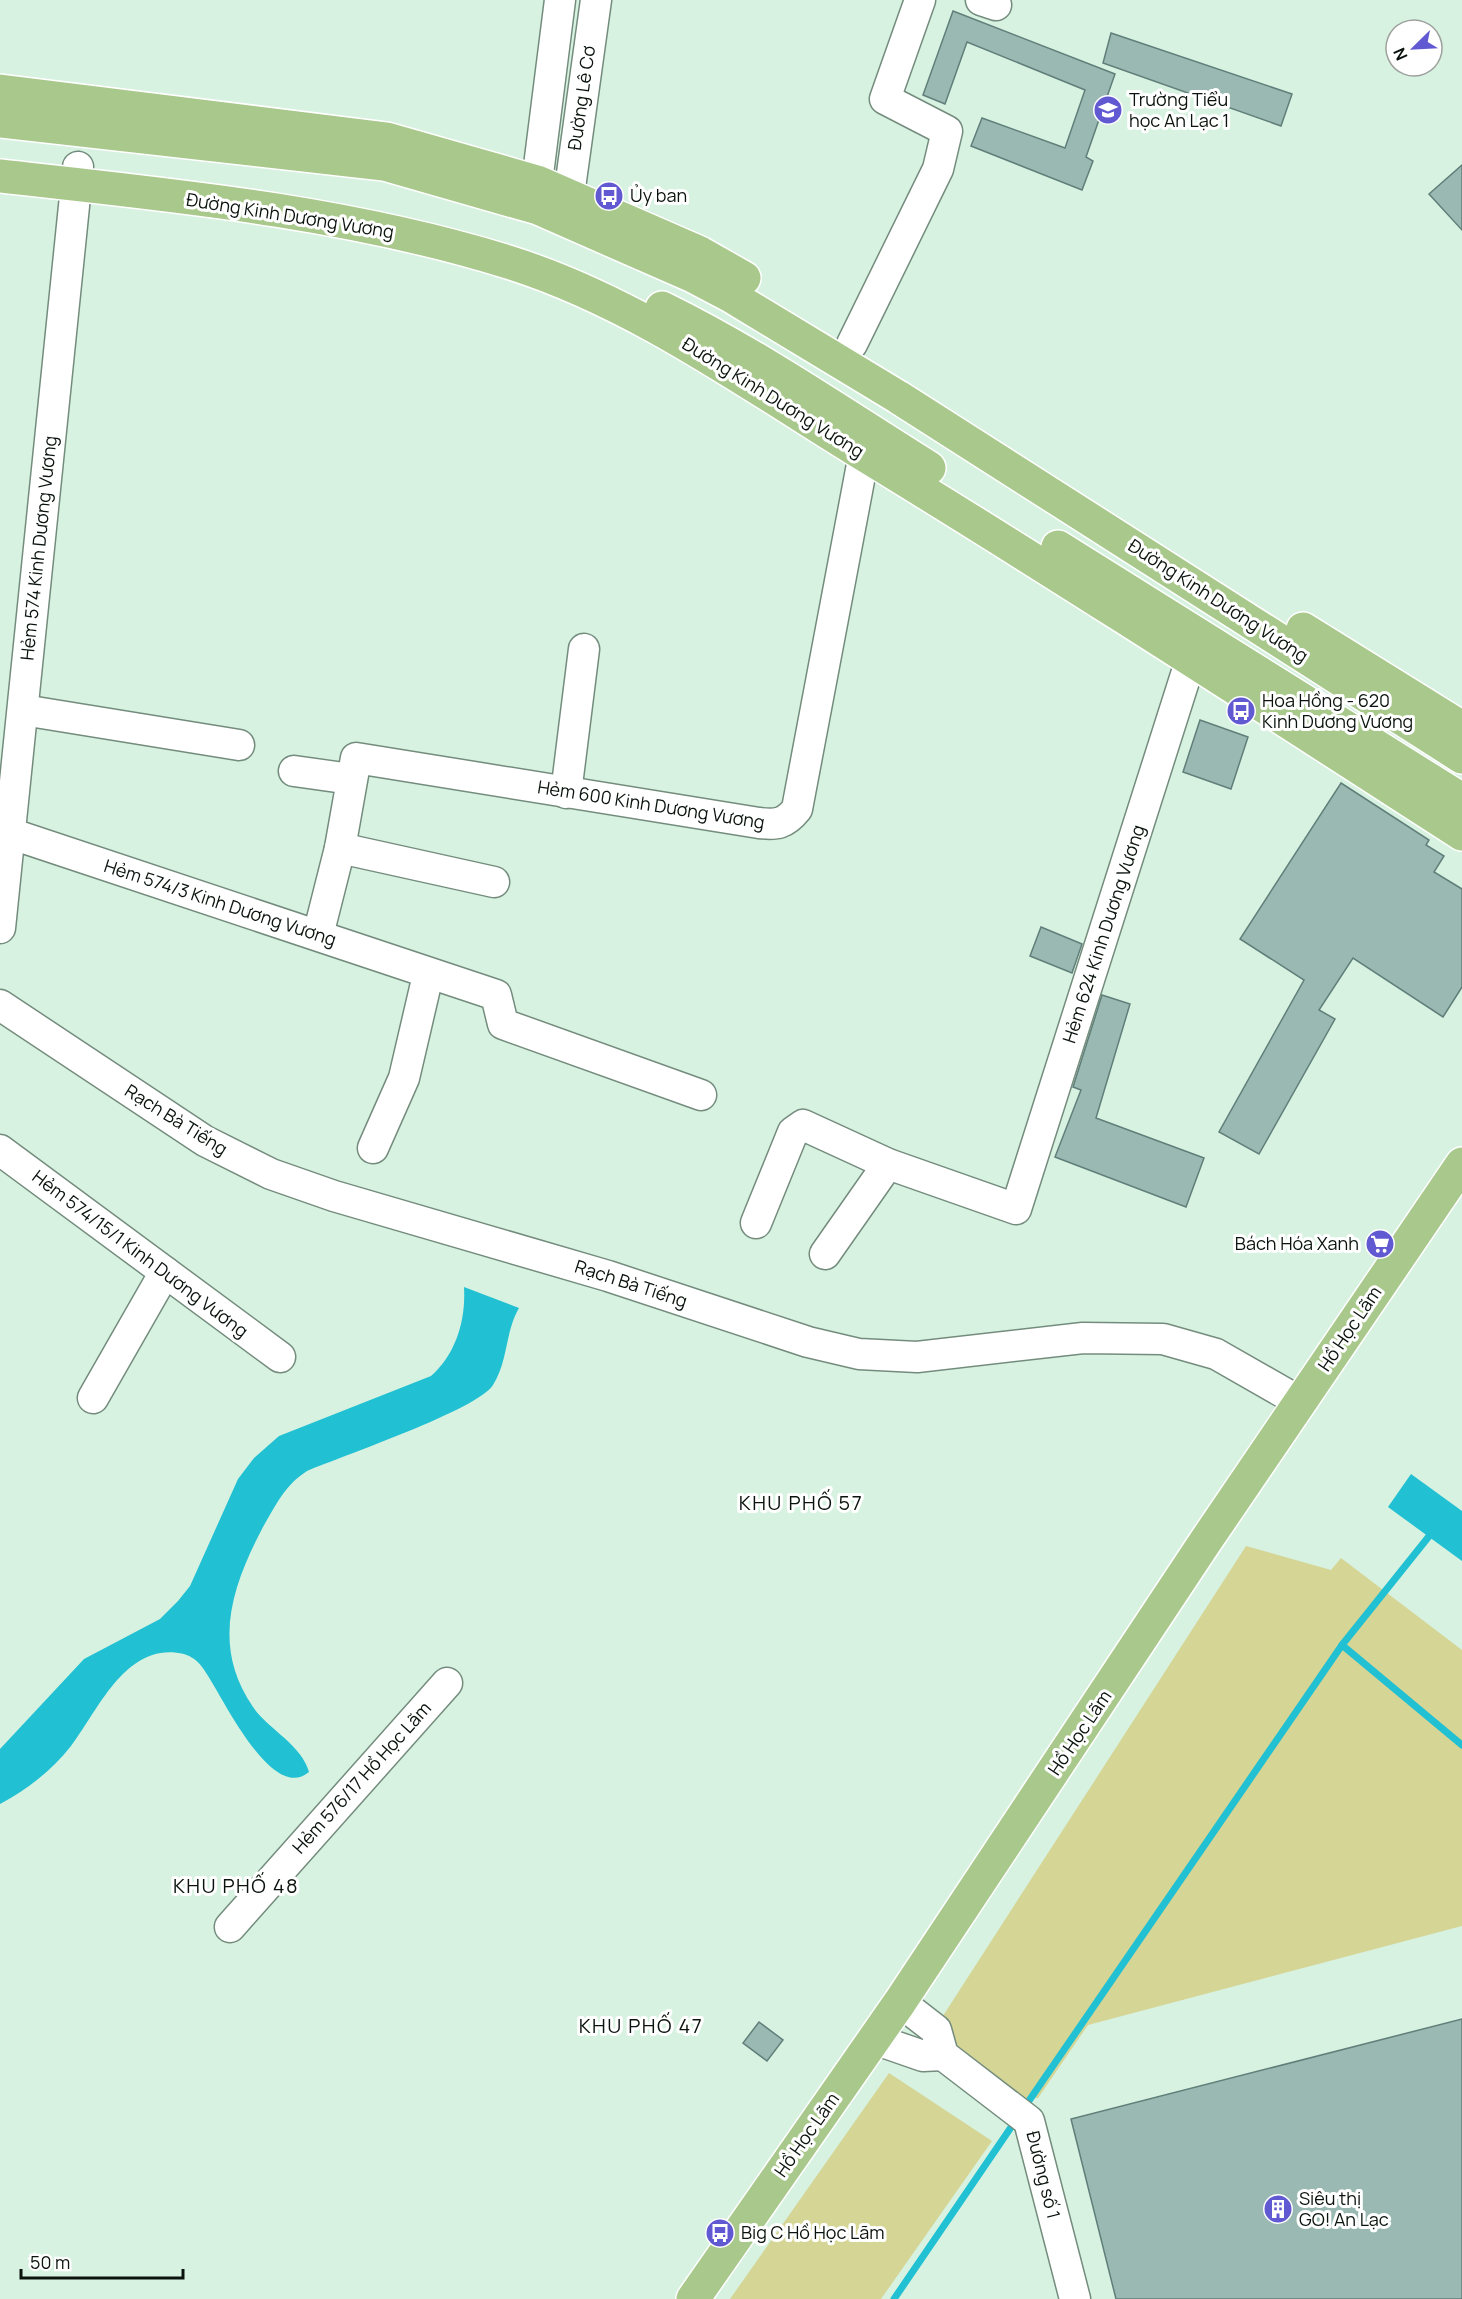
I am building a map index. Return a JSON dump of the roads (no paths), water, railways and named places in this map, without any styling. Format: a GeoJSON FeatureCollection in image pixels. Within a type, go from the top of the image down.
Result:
{"type":"FeatureCollection","features":[{"type":"Feature","properties":{"kind":"main road","name":"Đường Kinh Dương Vương"},"geometry":{"type":"LineString","coordinates":[[0,91],[387,139],[537,182],[700,254],[847,354],[1462,757]]}},
{"type":"Feature","properties":{"kind":"main road","name":"Đường Kinh Dương Vương"},"geometry":{"type":"LineString","coordinates":[[0,121],[395,167],[538,208],[693,276],[847,354],[1462,728]]}},
{"type":"Feature","properties":{"kind":"main road","name":"Đường Kinh Dương Vương"},"geometry":{"type":"LineString","coordinates":[[0,159],[77,176]]}},
{"type":"Feature","properties":{"kind":"main road","name":"Đường Kinh Dương Vương"},"geometry":{"type":"LineString","coordinates":[[0,176],[77,176],[229,186],[376,210],[511,246],[584,273],[711,332],[819,412],[1295,711],[1462,834]]}},
{"type":"Feature","properties":{"kind":"main road"},"geometry":{"type":"LineString","coordinates":[[819,412],[847,354]]}},
{"type":"Feature","properties":{"kind":"main road","name":"Đường Kinh Dương Vương"},"geometry":{"type":"LineString","coordinates":[[819,412],[864,454],[1058,573],[1195,647]]}},
{"type":"Feature","properties":{"kind":"main road","name":"Đường Kinh Dương Vương"},"geometry":{"type":"LineString","coordinates":[[1295,711],[1462,800]]}},
{"type":"Feature","properties":{"kind":"main road","name":"Hồ Học Lãm"},"geometry":{"type":"LineString","coordinates":[[693,2299],[900,2002],[1462,1164]]}},
{"type":"Feature","properties":{"kind":"street","name":"Đường Lê Cơ"},"geometry":{"type":"LineString","coordinates":[[537,182],[560,0]]}},
{"type":"Feature","properties":{"kind":"street","name":"Đường Lê Cơ"},"geometry":{"type":"LineString","coordinates":[[569,195],[596,0]]}},
{"type":"Feature","properties":{"kind":"street"},"geometry":{"type":"LineString","coordinates":[[847,354],[938,169],[947,131],[885,99],[920,0]]}},
{"type":"Feature","properties":{"kind":"street","name":"Hẻm 574 Kinh Dương Vương"},"geometry":{"type":"LineString","coordinates":[[0,928],[8,770],[22,710],[77,176]]}},
{"type":"Feature","properties":{"kind":"street","name":"Hẻm 600 Kinh Dương Vương"},"geometry":{"type":"LineString","coordinates":[[294,771],[354,768],[476,776],[566,793],[759,823],[776,825],[788,820],[797,809],[864,454]]}},
{"type":"Feature","properties":{"kind":"street","name":"Hẻm 624 Kinh Dương Vương"},"geometry":{"type":"LineString","coordinates":[[888,1164],[1016,1209],[1195,647]]}},
{"type":"Feature","properties":{"kind":"street"},"geometry":{"type":"LineString","coordinates":[[566,793],[584,649]]}},
{"type":"Feature","properties":{"kind":"street"},"geometry":{"type":"LineString","coordinates":[[22,710],[239,745]]}},
{"type":"Feature","properties":{"kind":"street"},"geometry":{"type":"LineString","coordinates":[[318,935],[340,848],[354,768]]}},
{"type":"Feature","properties":{"kind":"street","name":"Hẻm 574/3 Kinh Dương Vương"},"geometry":{"type":"LineString","coordinates":[[5,832],[318,935],[428,975],[496,995],[503,1024],[701,1095]]}},
{"type":"Feature","properties":{"kind":"street"},"geometry":{"type":"LineString","coordinates":[[340,848],[494,882]]}},
{"type":"Feature","properties":{"kind":"street"},"geometry":{"type":"LineString","coordinates":[[373,1148],[404,1078],[428,975]]}},
{"type":"Feature","properties":{"kind":"street","name":"Rạch Bà Tiếng"},"geometry":{"type":"LineString","coordinates":[[0,1005],[196,1136],[271,1174],[334,1196],[587,1270],[808,1342],[859,1354],[917,1357],[1083,1338],[1153,1338],[1181,1343],[1216,1354],[1297,1408]]}},
{"type":"Feature","properties":{"kind":"street","name":"Rạch Bà Tiếng"},"geometry":{"type":"LineString","coordinates":[[0,1020],[199,1152],[266,1186],[330,1209],[604,1289],[804,1355],[857,1366],[918,1370],[1084,1352],[1161,1352],[1211,1366],[1297,1408]]}},
{"type":"Feature","properties":{"kind":"street"},"geometry":{"type":"LineString","coordinates":[[756,1223],[793,1132],[800,1125],[888,1164],[825,1254]]}},
{"type":"Feature","properties":{"kind":"street","name":"Hẻm 574/15/1 Kinh Dương Vương"},"geometry":{"type":"LineString","coordinates":[[0,1150],[280,1358]]}},
{"type":"Feature","properties":{"kind":"street"},"geometry":{"type":"LineString","coordinates":[[93,1398],[165,1272]]}},
{"type":"Feature","properties":{"kind":"street","name":"Hẻm 576/17 Hồ Học Lãm"},"geometry":{"type":"LineString","coordinates":[[230,1927],[447,1683]]}},
{"type":"Feature","properties":{"kind":"street"},"geometry":{"type":"LineString","coordinates":[[874,2039],[923,2056],[943,2055],[936,2031],[900,2002]]}},
{"type":"Feature","properties":{"kind":"street","name":"Đường số 1"},"geometry":{"type":"LineString","coordinates":[[943,2055],[1029,2121],[1075,2299]]}},
{"type":"Feature","properties":{"kind":"water"},"geometry":{"type":"Polygon","coordinates":[[[464,1287],[519,1308],[514,1317],[498,1376],[493,1385],[462,1407],[407,1432],[307,1471],[282,1496],[263,1527],[242,1571],[231,1616],[232,1661],[240,1684],[253,1707],[292,1745],[305,1762],[309,1772],[294,1778],[278,1772],[262,1759],[247,1740],[198,1663],[192,1657],[184,1654],[164,1652],[146,1658],[130,1668],[103,1698],[71,1746],[56,1763],[29,1786],[0,1804],[0,1749],[84,1659],[160,1619],[178,1601],[190,1586],[238,1479],[254,1458],[279,1436],[431,1376],[447,1357],[458,1336],[463,1312],[464,1287]]]}},
{"type":"Feature","properties":{"kind":"water"},"geometry":{"type":"Polygon","coordinates":[[[1411,1474],[1462,1511],[1462,1561],[1388,1507],[1411,1474]]]}},
{"type":"Feature","properties":{"kind":"waterway"},"geometry":{"type":"LineString","coordinates":[[1024,2108],[1342,1645],[1434,1530]]}},
{"type":"Feature","properties":{"kind":"waterway"},"geometry":{"type":"LineString","coordinates":[[1342,1645],[1462,1745]]}},
{"type":"Feature","properties":{"kind":"waterway"},"geometry":{"type":"LineString","coordinates":[[894,2299],[1016,2120]]}},
{"type":"Feature","properties":{"kind":"place","name":"Trường Tiểu học An Lạc 1"},"geometry":{"type":"Point","coordinates":[1108,110]}},
{"type":"Feature","properties":{"kind":"place","name":"Ủy ban"},"geometry":{"type":"Point","coordinates":[609,196]}},
{"type":"Feature","properties":{"kind":"place","name":"Hoa Hồng - 620 Kinh Dương Vương"},"geometry":{"type":"Point","coordinates":[1241,711]}},
{"type":"Feature","properties":{"kind":"place","name":"Bách Hóa Xanh"},"geometry":{"type":"Point","coordinates":[1380,1244]}},
{"type":"Feature","properties":{"kind":"place","name":"Siêu thị GO! An Lạc"},"geometry":{"type":"Point","coordinates":[1278,2209]}},
{"type":"Feature","properties":{"kind":"place","name":"Big C Hồ Học Lãm"},"geometry":{"type":"Point","coordinates":[720,2233]}},
{"type":"Feature","properties":{"kind":"district","name":"KHU PHỐ 57"},"geometry":{"type":"Point","coordinates":[801,1503]}},
{"type":"Feature","properties":{"kind":"district","name":"KHU PHỐ 48"},"geometry":{"type":"Point","coordinates":[236,1886]}},
{"type":"Feature","properties":{"kind":"district","name":"KHU PHỐ 47"},"geometry":{"type":"Point","coordinates":[641,2026]}}]}
